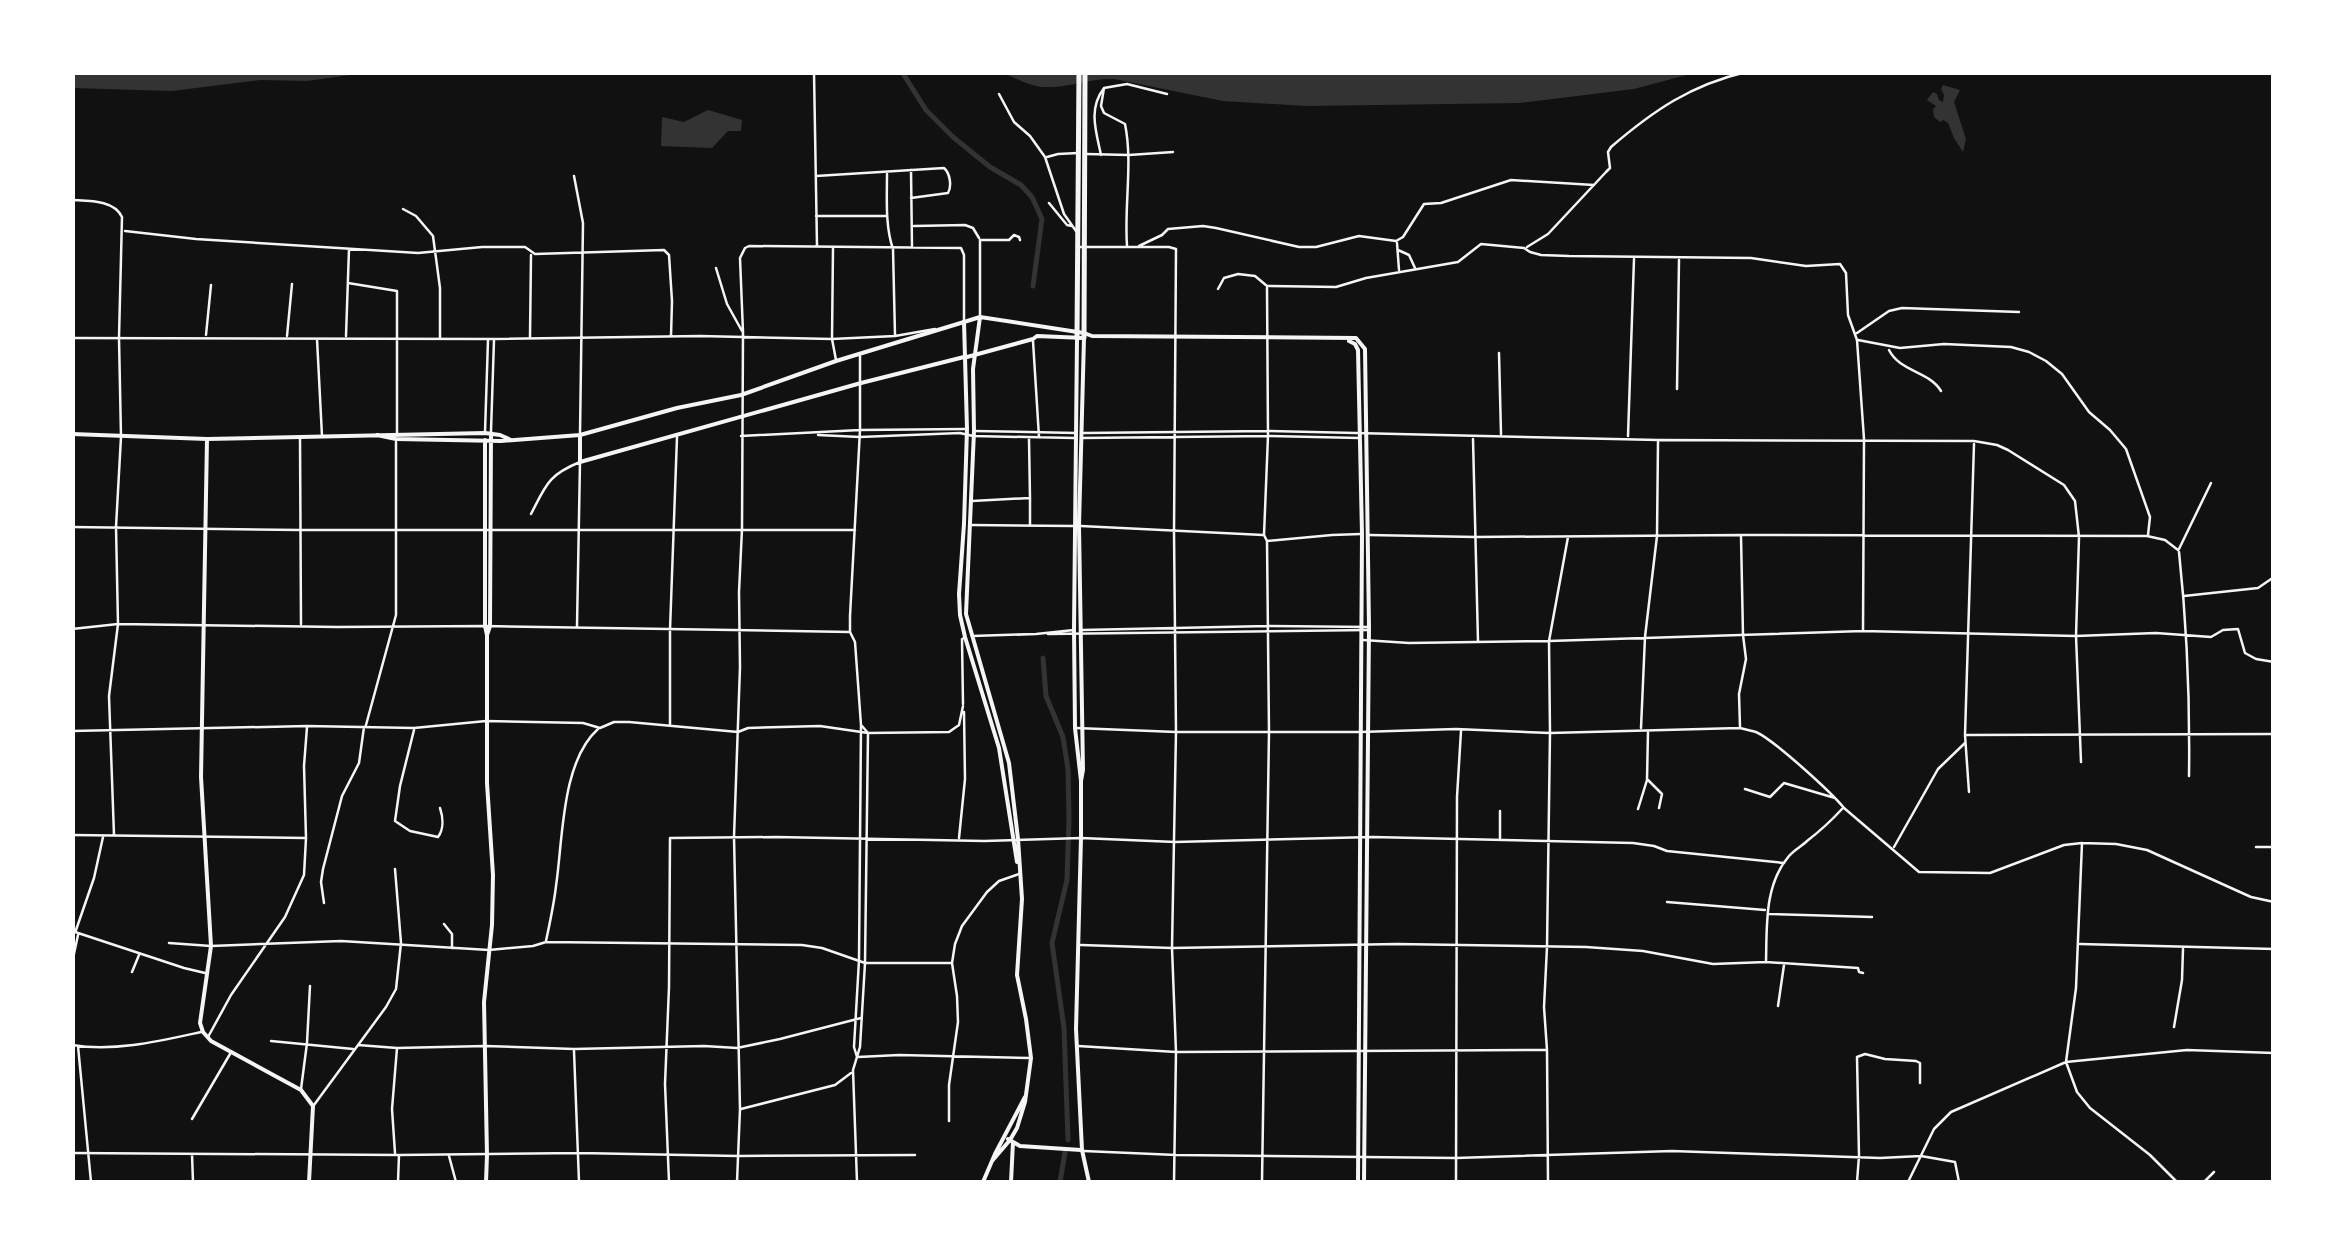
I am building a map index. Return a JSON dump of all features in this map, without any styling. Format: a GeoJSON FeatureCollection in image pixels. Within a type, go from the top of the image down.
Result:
{"type":"FeatureCollection","features":[{"type":"Feature","properties":{"kind":"main road"},"geometry":{"type":"LineString","coordinates":[[1082,72],[1079,227],[1083,335]]}},
{"type":"Feature","properties":{"kind":"street"},"geometry":{"type":"LineString","coordinates":[[814,72],[817,247]]}},
{"type":"Feature","properties":{"kind":"street"},"geometry":{"type":"LineString","coordinates":[[1524,248],[1548,234],[1610,168],[1611,146],[1644,118],[1701,85],[1746,72]]}},
{"type":"Feature","properties":{"kind":"street"},"geometry":{"type":"LineString","coordinates":[[1101,155],[1094,110],[1104,88],[1127,84],[1168,94]]}},
{"type":"Feature","properties":{"kind":"street"},"geometry":{"type":"LineString","coordinates":[[1104,88],[1104,113],[1125,124],[1129,155],[1125,214],[1128,248]]}},
{"type":"Feature","properties":{"kind":"street"},"geometry":{"type":"LineString","coordinates":[[999,94],[1014,122],[1046,157],[1061,206],[1079,227]]}},
{"type":"Feature","properties":{"kind":"street"},"geometry":{"type":"LineString","coordinates":[[1046,157],[1068,152],[1173,152]]}},
{"type":"Feature","properties":{"kind":"street"},"geometry":{"type":"LineString","coordinates":[[816,176],[911,169],[944,168],[948,172],[948,193],[911,198]]}},
{"type":"Feature","properties":{"kind":"street"},"geometry":{"type":"LineString","coordinates":[[911,169],[912,248]]}},
{"type":"Feature","properties":{"kind":"street"},"geometry":{"type":"LineString","coordinates":[[886,171],[894,248],[895,336]]}},
{"type":"Feature","properties":{"kind":"street"},"geometry":{"type":"LineString","coordinates":[[574,176],[583,254],[578,628]]}},
{"type":"Feature","properties":{"kind":"street"},"geometry":{"type":"LineString","coordinates":[[1138,247],[1168,229],[1203,226],[1299,247],[1316,247],[1358,236],[1394,242],[1403,237],[1424,204],[1441,203],[1511,180],[1594,185]]}},
{"type":"Feature","properties":{"kind":"street"},"geometry":{"type":"LineString","coordinates":[[72,200],[111,205],[120,211],[123,230],[116,526],[118,624],[110,696],[114,835]]}},
{"type":"Feature","properties":{"kind":"street"},"geometry":{"type":"LineString","coordinates":[[1049,203],[1067,224],[1079,227]]}},
{"type":"Feature","properties":{"kind":"street"},"geometry":{"type":"LineString","coordinates":[[403,209],[416,216],[432,236],[440,288],[440,338]]}},
{"type":"Feature","properties":{"kind":"street"},"geometry":{"type":"LineString","coordinates":[[816,216],[888,216]]}},
{"type":"Feature","properties":{"kind":"street"},"geometry":{"type":"LineString","coordinates":[[912,226],[965,225],[977,232],[980,240],[980,318],[972,369],[965,594],[965,779],[959,840]]}},
{"type":"Feature","properties":{"kind":"street"},"geometry":{"type":"LineString","coordinates":[[123,230],[196,239],[418,254],[525,246],[531,253],[530,338]]}},
{"type":"Feature","properties":{"kind":"street"},"geometry":{"type":"LineString","coordinates":[[980,240],[1009,240],[1014,235],[1020,240]]}},
{"type":"Feature","properties":{"kind":"street"},"geometry":{"type":"LineString","coordinates":[[1394,242],[1399,273]]}},
{"type":"Feature","properties":{"kind":"street"},"geometry":{"type":"LineString","coordinates":[[1218,290],[1224,278],[1238,274],[1255,276],[1268,286],[1336,287],[1458,262],[1481,244],[1524,248],[1541,255],[1751,258],[1806,266],[1840,264],[1846,273],[1848,315],[1856,337],[1864,440],[1863,631]]}},
{"type":"Feature","properties":{"kind":"street"},"geometry":{"type":"LineString","coordinates":[[346,337],[349,248]]}},
{"type":"Feature","properties":{"kind":"street"},"geometry":{"type":"LineString","coordinates":[[738,1182],[734,837],[742,529],[740,258],[745,248],[962,248],[970,433],[971,501],[967,524]]}},
{"type":"Feature","properties":{"kind":"street"},"geometry":{"type":"LineString","coordinates":[[833,248],[832,339],[836,361]]}},
{"type":"Feature","properties":{"kind":"street"},"geometry":{"type":"LineString","coordinates":[[1081,248],[1176,249],[1174,1182]]}},
{"type":"Feature","properties":{"kind":"street"},"geometry":{"type":"LineString","coordinates":[[1398,250],[1410,255],[1415,269]]}},
{"type":"Feature","properties":{"kind":"street"},"geometry":{"type":"LineString","coordinates":[[531,253],[667,251],[671,338]]}},
{"type":"Feature","properties":{"kind":"street"},"geometry":{"type":"LineString","coordinates":[[1628,439],[1634,257]]}},
{"type":"Feature","properties":{"kind":"street"},"geometry":{"type":"LineString","coordinates":[[1677,389],[1679,259]]}},
{"type":"Feature","properties":{"kind":"street"},"geometry":{"type":"LineString","coordinates":[[716,268],[742,335]]}},
{"type":"Feature","properties":{"kind":"street"},"geometry":{"type":"LineString","coordinates":[[324,903],[321,882],[342,796],[358,763],[398,597],[397,291],[348,283]]}},
{"type":"Feature","properties":{"kind":"street"},"geometry":{"type":"LineString","coordinates":[[206,337],[211,284]]}},
{"type":"Feature","properties":{"kind":"street"},"geometry":{"type":"LineString","coordinates":[[287,338],[292,284]]}},
{"type":"Feature","properties":{"kind":"street"},"geometry":{"type":"LineString","coordinates":[[1262,1182],[1268,286]]}},
{"type":"Feature","properties":{"kind":"street"},"geometry":{"type":"LineString","coordinates":[[1856,337],[1889,311],[1902,308],[2018,312]]}},
{"type":"Feature","properties":{"kind":"street"},"geometry":{"type":"LineString","coordinates":[[441,436],[511,440],[580,435],[741,395],[836,361],[980,318],[1083,335]]}},
{"type":"Feature","properties":{"kind":"street"},"geometry":{"type":"LineString","coordinates":[[1030,325],[1023,332],[1032,339]]}},
{"type":"Feature","properties":{"kind":"street"},"geometry":{"type":"LineString","coordinates":[[1030,325],[1036,328],[1032,339],[1039,434]]}},
{"type":"Feature","properties":{"kind":"street"},"geometry":{"type":"LineString","coordinates":[[72,338],[742,335],[832,339],[895,336],[950,326]]}},
{"type":"Feature","properties":{"kind":"street"},"geometry":{"type":"LineString","coordinates":[[1083,335],[1075,728],[1081,781],[1076,1046],[1082,1150],[1089,1182]]}},
{"type":"Feature","properties":{"kind":"street"},"geometry":{"type":"LineString","coordinates":[[530,514],[548,480],[580,462],[861,382],[1032,339],[1083,335],[1356,338],[1365,348],[1367,435],[1360,732],[1361,1182]]}},
{"type":"Feature","properties":{"kind":"street"},"geometry":{"type":"LineString","coordinates":[[1856,337],[1890,348],[1944,344],[2020,348],[2046,361],[2129,455],[2150,516],[2148,536]]}},
{"type":"Feature","properties":{"kind":"street"},"geometry":{"type":"LineString","coordinates":[[317,338],[322,436]]}},
{"type":"Feature","properties":{"kind":"street"},"geometry":{"type":"LineString","coordinates":[[486,1182],[484,1002],[492,925],[486,722],[488,339]]}},
{"type":"Feature","properties":{"kind":"street"},"geometry":{"type":"LineString","coordinates":[[488,433],[494,339]]}},
{"type":"Feature","properties":{"kind":"street"},"geometry":{"type":"LineString","coordinates":[[1344,339],[1358,350],[1368,629],[1363,786]]}},
{"type":"Feature","properties":{"kind":"street"},"geometry":{"type":"LineString","coordinates":[[1890,348],[1898,362],[1934,381],[1941,391]]}},
{"type":"Feature","properties":{"kind":"street"},"geometry":{"type":"LineString","coordinates":[[1499,353],[1501,435]]}},
{"type":"Feature","properties":{"kind":"street"},"geometry":{"type":"LineString","coordinates":[[858,1019],[865,963],[861,728],[855,642],[850,632],[860,355]]}},
{"type":"Feature","properties":{"kind":"street"},"geometry":{"type":"LineString","coordinates":[[2100,422],[2106,413]]}},
{"type":"Feature","properties":{"kind":"street"},"geometry":{"type":"LineString","coordinates":[[740,436],[860,430],[1079,436],[1974,440],[1997,445],[2064,485],[2072,494],[2078,516],[2076,636],[2081,762]]}},
{"type":"Feature","properties":{"kind":"street"},"geometry":{"type":"LineString","coordinates":[[72,434],[207,439],[488,433],[511,440]]}},
{"type":"Feature","properties":{"kind":"street"},"geometry":{"type":"LineString","coordinates":[[806,434],[860,437],[970,433]]}},
{"type":"Feature","properties":{"kind":"street"},"geometry":{"type":"LineString","coordinates":[[1029,434],[1030,526]]}},
{"type":"Feature","properties":{"kind":"street"},"geometry":{"type":"LineString","coordinates":[[670,726],[677,435]]}},
{"type":"Feature","properties":{"kind":"street"},"geometry":{"type":"LineString","coordinates":[[300,437],[301,626]]}},
{"type":"Feature","properties":{"kind":"street"},"geometry":{"type":"LineString","coordinates":[[1473,437],[1478,641]]}},
{"type":"Feature","properties":{"kind":"street"},"geometry":{"type":"LineString","coordinates":[[207,439],[201,777],[211,946],[200,1012],[203,1032],[230,1052],[301,1090],[313,1106]]}},
{"type":"Feature","properties":{"kind":"street"},"geometry":{"type":"LineString","coordinates":[[1640,729],[1644,637],[1658,536],[1658,440]]}},
{"type":"Feature","properties":{"kind":"street"},"geometry":{"type":"LineString","coordinates":[[1969,792],[1966,736],[1974,440]]}},
{"type":"Feature","properties":{"kind":"street"},"geometry":{"type":"LineString","coordinates":[[2188,776],[2178,550],[2211,483]]}},
{"type":"Feature","properties":{"kind":"street"},"geometry":{"type":"LineString","coordinates":[[971,501],[1030,498]]}},
{"type":"Feature","properties":{"kind":"street"},"geometry":{"type":"LineString","coordinates":[[967,524],[1264,535]]}},
{"type":"Feature","properties":{"kind":"street"},"geometry":{"type":"LineString","coordinates":[[72,527],[856,530]]}},
{"type":"Feature","properties":{"kind":"street"},"geometry":{"type":"LineString","coordinates":[[1268,542],[1332,534],[1970,534],[2148,536],[2165,540],[2178,550]]}},
{"type":"Feature","properties":{"kind":"street"},"geometry":{"type":"LineString","coordinates":[[1740,728],[1739,694],[1746,659],[1741,535]]}},
{"type":"Feature","properties":{"kind":"street"},"geometry":{"type":"LineString","coordinates":[[1548,1182],[1544,1007],[1549,641],[1568,537]]}},
{"type":"Feature","properties":{"kind":"street"},"geometry":{"type":"LineString","coordinates":[[2183,596],[2258,588],[2274,577]]}},
{"type":"Feature","properties":{"kind":"street"},"geometry":{"type":"LineString","coordinates":[[72,630],[118,624],[850,632]]}},
{"type":"Feature","properties":{"kind":"street"},"geometry":{"type":"LineString","coordinates":[[966,638],[1267,628],[1368,629]]}},
{"type":"Feature","properties":{"kind":"street"},"geometry":{"type":"LineString","coordinates":[[1361,640],[1549,641],[1863,631],[2076,636],[2156,633],[2212,637],[2223,630],[2238,629],[2246,653],[2274,662]]}},
{"type":"Feature","properties":{"kind":"street"},"geometry":{"type":"LineString","coordinates":[[1078,633],[1084,770],[1081,781]]}},
{"type":"Feature","properties":{"kind":"street"},"geometry":{"type":"LineString","coordinates":[[966,638],[1009,763],[1022,900],[1017,975],[1030,1058],[1024,1108],[983,1182]]}},
{"type":"Feature","properties":{"kind":"street"},"geometry":{"type":"LineString","coordinates":[[546,942],[565,802],[582,750],[600,728],[614,722],[629,722],[738,732],[748,728],[820,726],[861,728],[868,733],[949,732],[958,725],[963,706]]}},
{"type":"Feature","properties":{"kind":"street"},"geometry":{"type":"LineString","coordinates":[[72,730],[414,728],[486,722],[583,723],[600,728]]}},
{"type":"Feature","properties":{"kind":"street"},"geometry":{"type":"LineString","coordinates":[[208,1038],[285,916],[300,883],[306,860],[307,726]]}},
{"type":"Feature","properties":{"kind":"street"},"geometry":{"type":"LineString","coordinates":[[414,728],[395,817],[403,828],[438,837],[442,832],[440,808]]}},
{"type":"Feature","properties":{"kind":"street"},"geometry":{"type":"LineString","coordinates":[[1075,728],[1176,732],[1461,729],[1550,733],[1740,728],[1763,736],[1919,872],[2000,871],[2064,845],[2095,843],[2147,850],[2251,898],[2274,902]]}},
{"type":"Feature","properties":{"kind":"street"},"geometry":{"type":"LineString","coordinates":[[1456,1182],[1457,798],[1461,729]]}},
{"type":"Feature","properties":{"kind":"street"},"geometry":{"type":"LineString","coordinates":[[1638,809],[1646,780],[1648,729]]}},
{"type":"Feature","properties":{"kind":"street"},"geometry":{"type":"LineString","coordinates":[[740,1109],[834,1086],[853,1070],[860,1047],[858,960],[868,733]]}},
{"type":"Feature","properties":{"kind":"street"},"geometry":{"type":"LineString","coordinates":[[1966,736],[2274,734]]}},
{"type":"Feature","properties":{"kind":"street"},"geometry":{"type":"LineString","coordinates":[[1893,848],[1938,769],[1966,742]]}},
{"type":"Feature","properties":{"kind":"street"},"geometry":{"type":"LineString","coordinates":[[1646,780],[1661,790],[1659,808]]}},
{"type":"Feature","properties":{"kind":"street"},"geometry":{"type":"LineString","coordinates":[[1745,789],[1770,797],[1784,784],[1836,799]]}},
{"type":"Feature","properties":{"kind":"street"},"geometry":{"type":"LineString","coordinates":[[1766,962],[1766,912],[1784,863],[1844,808]]}},
{"type":"Feature","properties":{"kind":"street"},"geometry":{"type":"LineString","coordinates":[[1500,812],[1500,839]]}},
{"type":"Feature","properties":{"kind":"street"},"geometry":{"type":"LineString","coordinates":[[72,963],[75,932],[94,878],[103,835]]}},
{"type":"Feature","properties":{"kind":"street"},"geometry":{"type":"LineString","coordinates":[[72,836],[306,838]]}},
{"type":"Feature","properties":{"kind":"street"},"geometry":{"type":"LineString","coordinates":[[669,1182],[666,1046],[670,838],[1548,840],[1633,843],[1667,851],[1784,863]]}},
{"type":"Feature","properties":{"kind":"street"},"geometry":{"type":"LineString","coordinates":[[2082,843],[2074,1010],[2066,1062],[2077,1092],[2090,1108],[2150,1155],[2177,1182]]}},
{"type":"Feature","properties":{"kind":"street"},"geometry":{"type":"LineString","coordinates":[[2256,847],[2274,847]]}},
{"type":"Feature","properties":{"kind":"street"},"geometry":{"type":"LineString","coordinates":[[309,1182],[313,1106],[394,995],[398,981],[402,943],[395,869]]}},
{"type":"Feature","properties":{"kind":"street"},"geometry":{"type":"LineString","coordinates":[[948,1121],[958,1009],[952,963],[955,944],[974,908],[999,881],[1019,871]]}},
{"type":"Feature","properties":{"kind":"street"},"geometry":{"type":"LineString","coordinates":[[1668,902],[1766,912],[1872,916]]}},
{"type":"Feature","properties":{"kind":"street"},"geometry":{"type":"LineString","coordinates":[[444,924],[452,934],[452,949]]}},
{"type":"Feature","properties":{"kind":"street"},"geometry":{"type":"LineString","coordinates":[[75,932],[206,973]]}},
{"type":"Feature","properties":{"kind":"street"},"geometry":{"type":"LineString","coordinates":[[169,943],[211,946],[341,941],[490,950],[546,942],[736,944],[822,948],[865,963],[952,963]]}},
{"type":"Feature","properties":{"kind":"street"},"geometry":{"type":"LineString","coordinates":[[2078,944],[2274,949]]}},
{"type":"Feature","properties":{"kind":"street"},"geometry":{"type":"LineString","coordinates":[[1079,945],[1547,946],[1643,951],[1713,964],[1766,962],[1858,968],[1864,974]]}},
{"type":"Feature","properties":{"kind":"street"},"geometry":{"type":"LineString","coordinates":[[2174,1026],[2183,948]]}},
{"type":"Feature","properties":{"kind":"street"},"geometry":{"type":"LineString","coordinates":[[132,972],[140,954]]}},
{"type":"Feature","properties":{"kind":"street"},"geometry":{"type":"LineString","coordinates":[[1778,1006],[1784,964]]}},
{"type":"Feature","properties":{"kind":"street"},"geometry":{"type":"LineString","coordinates":[[301,1090],[310,986]]}},
{"type":"Feature","properties":{"kind":"street"},"geometry":{"type":"LineString","coordinates":[[271,1040],[397,1048],[737,1048],[858,1019]]}},
{"type":"Feature","properties":{"kind":"street"},"geometry":{"type":"LineString","coordinates":[[91,1182],[75,1045],[130,1045],[203,1032]]}},
{"type":"Feature","properties":{"kind":"street"},"geometry":{"type":"LineString","coordinates":[[1076,1046],[1176,1052],[1546,1050]]}},
{"type":"Feature","properties":{"kind":"street"},"geometry":{"type":"LineString","coordinates":[[397,1048],[392,1109],[398,1182]]}},
{"type":"Feature","properties":{"kind":"street"},"geometry":{"type":"LineString","coordinates":[[574,1049],[579,1182]]}},
{"type":"Feature","properties":{"kind":"street"},"geometry":{"type":"LineString","coordinates":[[1908,1182],[1934,1129],[1952,1112],[2066,1062],[2188,1050],[2274,1052]]}},
{"type":"Feature","properties":{"kind":"street"},"geometry":{"type":"LineString","coordinates":[[192,1119],[230,1052]]}},
{"type":"Feature","properties":{"kind":"street"},"geometry":{"type":"LineString","coordinates":[[1857,1182],[1857,1057],[1865,1054],[1916,1061],[1920,1063],[1920,1084]]}},
{"type":"Feature","properties":{"kind":"street"},"geometry":{"type":"LineString","coordinates":[[856,1057],[1030,1058]]}},
{"type":"Feature","properties":{"kind":"street"},"geometry":{"type":"LineString","coordinates":[[853,1070],[857,1182]]}},
{"type":"Feature","properties":{"kind":"street"},"geometry":{"type":"LineString","coordinates":[[1010,1139],[1082,1150],[1176,1155],[1456,1158],[1672,1151],[1921,1156],[1954,1162],[1959,1182]]}},
{"type":"Feature","properties":{"kind":"street"},"geometry":{"type":"LineString","coordinates":[[1010,1139],[1011,1182]]}},
{"type":"Feature","properties":{"kind":"street"},"geometry":{"type":"LineString","coordinates":[[72,1153],[916,1154]]}},
{"type":"Feature","properties":{"kind":"street"},"geometry":{"type":"LineString","coordinates":[[192,1154],[193,1182]]}},
{"type":"Feature","properties":{"kind":"street"},"geometry":{"type":"LineString","coordinates":[[448,1155],[456,1182]]}},
{"type":"Feature","properties":{"kind":"street"},"geometry":{"type":"LineString","coordinates":[[2204,1182],[2214,1172]]}},
{"type":"Feature","properties":{"kind":"shaded area"},"geometry":{"type":"Polygon","coordinates":[[[73,72],[365,73],[172,91],[73,88],[73,72]]]}},
{"type":"Feature","properties":{"kind":"shaded area"},"geometry":{"type":"Polygon","coordinates":[[[1003,73],[1694,73],[1634,89],[1519,103],[1307,106],[1223,101],[1114,79],[1043,87],[1003,73]]]}},
{"type":"Feature","properties":{"kind":"shaded area"},"geometry":{"type":"Polygon","coordinates":[[[1943,85],[1960,90],[1954,102],[1966,139],[1963,152],[1948,123],[1934,117],[1936,106],[1927,100],[1933,92],[1943,102],[1943,85]]]}},
{"type":"Feature","properties":{"kind":"shaded area"},"geometry":{"type":"Polygon","coordinates":[[[708,110],[742,120],[741,131],[728,131],[712,148],[661,146],[662,117],[684,122],[708,110]]]}},
{"type":"Feature","properties":{"kind":"waterway"},"geometry":{"type":"LineString","coordinates":[[902,72],[926,110],[953,137],[1032,197],[1042,219],[1033,286]]}},
{"type":"Feature","properties":{"kind":"waterway"},"geometry":{"type":"LineString","coordinates":[[1043,658],[1046,696],[1063,737],[1068,769],[1067,880],[1052,943],[1064,1028],[1068,1140]]}},
{"type":"Feature","properties":{"kind":"waterway"},"geometry":{"type":"LineString","coordinates":[[1060,1182],[1065,1152]]}}]}
